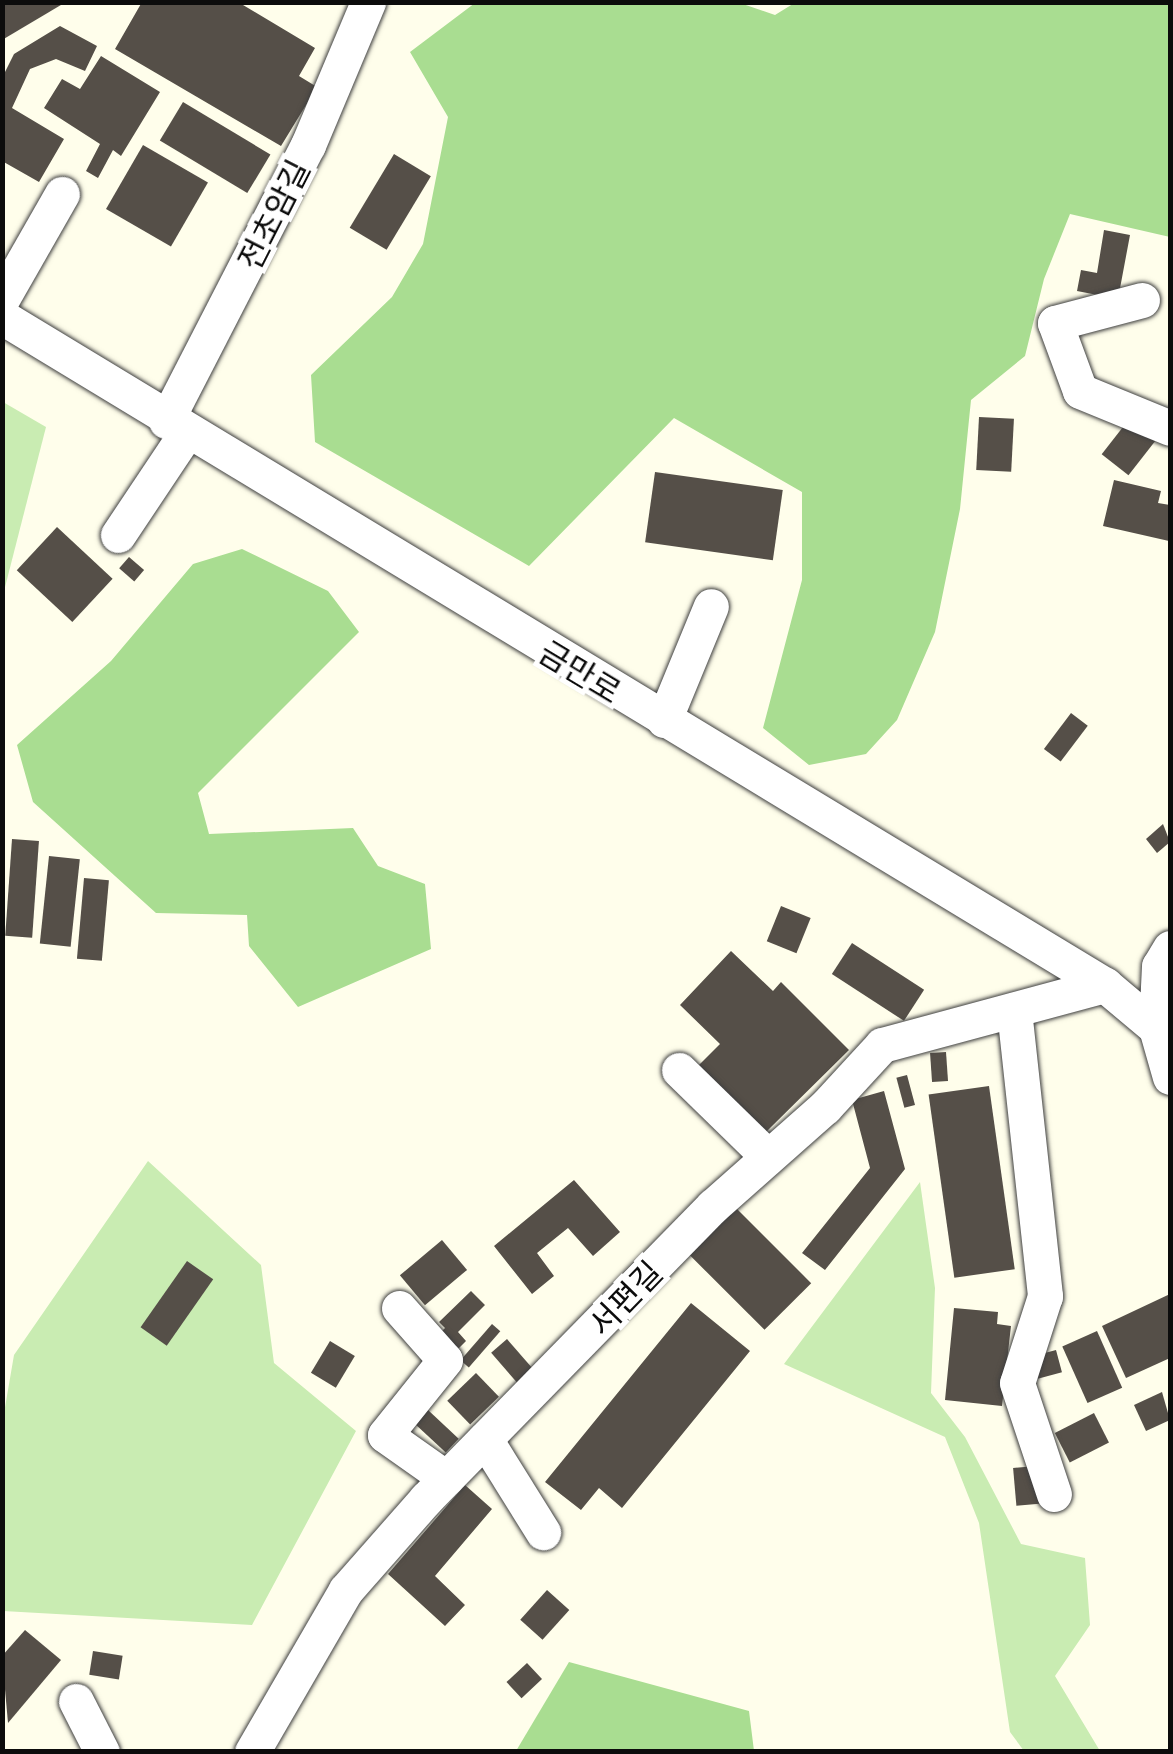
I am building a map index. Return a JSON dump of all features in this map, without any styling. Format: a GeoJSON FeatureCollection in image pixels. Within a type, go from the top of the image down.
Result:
{"type":"FeatureCollection","features":[{"type":"Feature","properties":{"kind":"street","name":"전초암길"},"geometry":{"type":"LineString","coordinates":[[118,535],[176,427],[308,145],[368,2]]}},
{"type":"Feature","properties":{"kind":"street"},"geometry":{"type":"LineString","coordinates":[[2,299],[62,194]]}},
{"type":"Feature","properties":{"kind":"street"},"geometry":{"type":"LineString","coordinates":[[1142,300],[1054,324],[1080,391],[1170,428]]}},
{"type":"Feature","properties":{"kind":"street","name":"금만로"},"geometry":{"type":"LineString","coordinates":[[2,317],[176,427],[1105,985],[1163,1026]]}},
{"type":"Feature","properties":{"kind":"street"},"geometry":{"type":"LineString","coordinates":[[664,720],[711,606]]}},
{"type":"Feature","properties":{"kind":"street"},"geometry":{"type":"LineString","coordinates":[[1170,948],[1159,966],[1170,1077]]}},
{"type":"Feature","properties":{"kind":"street","name":"서편길"},"geometry":{"type":"LineString","coordinates":[[252,1752],[346,1590],[446,1478],[882,1045],[1105,985]]}},
{"type":"Feature","properties":{"kind":"street"},"geometry":{"type":"LineString","coordinates":[[1014,1010],[1045,1296],[1017,1383],[1054,1494]]}},
{"type":"Feature","properties":{"kind":"street"},"geometry":{"type":"LineString","coordinates":[[679,1070],[768,1157]]}},
{"type":"Feature","properties":{"kind":"street"},"geometry":{"type":"LineString","coordinates":[[399,1308],[445,1360],[385,1435],[446,1478]]}},
{"type":"Feature","properties":{"kind":"street"},"geometry":{"type":"LineString","coordinates":[[485,1439],[543,1532]]}},
{"type":"Feature","properties":{"kind":"street"},"geometry":{"type":"LineString","coordinates":[[76,1701],[102,1752]]}},
{"type":"Feature","properties":{"kind":"green space"},"geometry":{"type":"Polygon","coordinates":[[[737,2],[775,15],[796,2],[1170,3],[1170,237],[1070,214],[1044,279],[1025,356],[971,400],[960,509],[935,632],[897,720],[866,754],[809,765],[763,728],[802,580],[802,492],[674,418],[529,566],[315,442],[311,375],[392,297],[423,244],[448,117],[410,52],[475,3],[737,2]]]}},
{"type":"Feature","properties":{"kind":"green space"},"geometry":{"type":"Polygon","coordinates":[[[3,402],[46,427],[3,595],[3,402]]]}},
{"type":"Feature","properties":{"kind":"green space"},"geometry":{"type":"Polygon","coordinates":[[[242,549],[328,591],[359,632],[198,793],[209,834],[353,828],[378,866],[425,884],[431,949],[298,1007],[249,946],[247,915],[156,913],[33,802],[17,745],[111,661],[193,564],[242,549]]]}},
{"type":"Feature","properties":{"kind":"green space"},"geometry":{"type":"Polygon","coordinates":[[[148,1161],[261,1265],[274,1363],[356,1431],[252,1625],[3,1611],[3,1419],[14,1355],[148,1161]]]}},
{"type":"Feature","properties":{"kind":"green space"},"geometry":{"type":"Polygon","coordinates":[[[920,1182],[935,1288],[931,1393],[965,1437],[1021,1544],[1085,1558],[1090,1625],[1055,1676],[1100,1751],[1024,1751],[1010,1732],[979,1523],[945,1437],[784,1364],[920,1182]]]}},
{"type":"Feature","properties":{"kind":"green space"},"geometry":{"type":"Polygon","coordinates":[[[569,1662],[749,1711],[754,1751],[516,1751],[569,1662]]]}},
{"type":"Feature","properties":{"kind":"building"},"geometry":{"type":"Polygon","coordinates":[[[2,2],[66,2],[2,40],[2,2]]]}},
{"type":"Feature","properties":{"kind":"building"},"geometry":{"type":"Polygon","coordinates":[[[142,2],[238,2],[315,48],[299,76],[317,87],[281,146],[115,49],[142,2]]]}},
{"type":"Feature","properties":{"kind":"building"},"geometry":{"type":"Polygon","coordinates":[[[60,26],[97,46],[85,71],[56,59],[30,69],[12,108],[64,139],[39,182],[2,161],[2,78],[14,54],[60,26]]]}},
{"type":"Feature","properties":{"kind":"building"},"geometry":{"type":"Polygon","coordinates":[[[101,56],[160,92],[121,156],[113,150],[98,178],[86,171],[100,144],[44,108],[62,79],[80,89],[101,56]]]}},
{"type":"Feature","properties":{"kind":"building"},"geometry":{"type":"Polygon","coordinates":[[[183,102],[270,155],[247,193],[160,141],[183,102]]]}},
{"type":"Feature","properties":{"kind":"building"},"geometry":{"type":"Polygon","coordinates":[[[143,145],[208,182],[171,247],[106,209],[143,145]]]}},
{"type":"Feature","properties":{"kind":"building"},"geometry":{"type":"Polygon","coordinates":[[[394,154],[431,176],[387,250],[350,228],[394,154]]]}},
{"type":"Feature","properties":{"kind":"building"},"geometry":{"type":"Polygon","coordinates":[[[1104,230],[1130,235],[1118,299],[1077,291],[1081,270],[1097,273],[1104,230]]]}},
{"type":"Feature","properties":{"kind":"building"},"geometry":{"type":"Polygon","coordinates":[[[979,417],[1014,419],[1011,472],[976,470],[979,417]]]}},
{"type":"Feature","properties":{"kind":"building"},"geometry":{"type":"Polygon","coordinates":[[[1130,418],[1157,439],[1128,475],[1102,454],[1130,418]]]}},
{"type":"Feature","properties":{"kind":"building"},"geometry":{"type":"Polygon","coordinates":[[[655,472],[783,490],[773,560],[645,542],[655,472]]]}},
{"type":"Feature","properties":{"kind":"building"},"geometry":{"type":"Polygon","coordinates":[[[1114,480],[1161,491],[1158,503],[1170,505],[1169,541],[1103,526],[1114,480]]]}},
{"type":"Feature","properties":{"kind":"building"},"geometry":{"type":"Polygon","coordinates":[[[57,527],[113,579],[72,622],[17,570],[57,527]]]}},
{"type":"Feature","properties":{"kind":"building"},"geometry":{"type":"Polygon","coordinates":[[[129,557],[144,570],[134,581],[119,568],[129,557]]]}},
{"type":"Feature","properties":{"kind":"building"},"geometry":{"type":"Polygon","coordinates":[[[1071,713],[1088,726],[1061,762],[1044,749],[1071,713]]]}},
{"type":"Feature","properties":{"kind":"building"},"geometry":{"type":"Polygon","coordinates":[[[1163,824],[1170,842],[1157,853],[1146,839],[1163,824]]]}},
{"type":"Feature","properties":{"kind":"building"},"geometry":{"type":"Polygon","coordinates":[[[12,839],[39,841],[32,938],[5,936],[12,839]]]}},
{"type":"Feature","properties":{"kind":"building"},"geometry":{"type":"Polygon","coordinates":[[[49,856],[80,859],[71,947],[40,944],[49,856]]]}},
{"type":"Feature","properties":{"kind":"building"},"geometry":{"type":"Polygon","coordinates":[[[84,878],[109,880],[102,961],[77,959],[84,878]]]}},
{"type":"Feature","properties":{"kind":"building"},"geometry":{"type":"Polygon","coordinates":[[[781,906],[811,918],[796,953],[767,941],[781,906]]]}},
{"type":"Feature","properties":{"kind":"building"},"geometry":{"type":"Polygon","coordinates":[[[852,943],[924,990],[904,1021],[832,974],[852,943]]]}},
{"type":"Feature","properties":{"kind":"building"},"geometry":{"type":"Polygon","coordinates":[[[731,951],[773,991],[781,982],[849,1050],[766,1132],[699,1065],[720,1044],[680,1005],[731,951]]]}},
{"type":"Feature","properties":{"kind":"building"},"geometry":{"type":"Polygon","coordinates":[[[946,1052],[948,1081],[932,1082],[930,1053],[946,1052]]]}},
{"type":"Feature","properties":{"kind":"building"},"geometry":{"type":"Polygon","coordinates":[[[907,1075],[915,1105],[904,1108],[896,1078],[907,1075]]]}},
{"type":"Feature","properties":{"kind":"building"},"geometry":{"type":"Polygon","coordinates":[[[989,1086],[1015,1269],[954,1278],[929,1094],[989,1086]]]}},
{"type":"Feature","properties":{"kind":"building"},"geometry":{"type":"Polygon","coordinates":[[[884,1091],[905,1169],[825,1270],[802,1253],[870,1168],[852,1100],[884,1091]]]}},
{"type":"Feature","properties":{"kind":"building"},"geometry":{"type":"Polygon","coordinates":[[[574,1180],[620,1232],[593,1256],[568,1228],[537,1253],[554,1276],[532,1294],[494,1246],[574,1180]]]}},
{"type":"Feature","properties":{"kind":"building"},"geometry":{"type":"Polygon","coordinates":[[[732,1204],[811,1283],[765,1330],[685,1251],[732,1204]]]}},
{"type":"Feature","properties":{"kind":"building"},"geometry":{"type":"Polygon","coordinates":[[[442,1240],[467,1270],[425,1305],[400,1275],[442,1240]]]}},
{"type":"Feature","properties":{"kind":"building"},"geometry":{"type":"Polygon","coordinates":[[[187,1261],[213,1279],[167,1346],[141,1327],[187,1261]]]}},
{"type":"Feature","properties":{"kind":"building"},"geometry":{"type":"Polygon","coordinates":[[[471,1291],[485,1305],[458,1332],[466,1341],[455,1352],[438,1335],[445,1328],[439,1322],[471,1291]]]}},
{"type":"Feature","properties":{"kind":"building"},"geometry":{"type":"Polygon","coordinates":[[[1170,1294],[1170,1358],[1126,1378],[1102,1326],[1170,1294]]]}},
{"type":"Feature","properties":{"kind":"building"},"geometry":{"type":"Polygon","coordinates":[[[691,1303],[750,1351],[622,1508],[599,1488],[581,1510],[545,1482],[691,1303]]]}},
{"type":"Feature","properties":{"kind":"building"},"geometry":{"type":"Polygon","coordinates":[[[954,1308],[998,1312],[997,1324],[1011,1326],[1002,1406],[945,1400],[954,1308]]]}},
{"type":"Feature","properties":{"kind":"building"},"geometry":{"type":"Polygon","coordinates":[[[492,1324],[500,1331],[469,1367],[461,1360],[492,1324]]]}},
{"type":"Feature","properties":{"kind":"building"},"geometry":{"type":"Polygon","coordinates":[[[1097,1331],[1122,1388],[1088,1403],[1062,1346],[1097,1331]]]}},
{"type":"Feature","properties":{"kind":"building"},"geometry":{"type":"Polygon","coordinates":[[[507,1339],[534,1370],[518,1384],[491,1353],[507,1339]]]}},
{"type":"Feature","properties":{"kind":"building"},"geometry":{"type":"Polygon","coordinates":[[[330,1341],[355,1356],[336,1388],[311,1373],[330,1341]]]}},
{"type":"Feature","properties":{"kind":"building"},"geometry":{"type":"Polygon","coordinates":[[[1056,1350],[1062,1372],[1038,1379],[1032,1356],[1056,1350]]]}},
{"type":"Feature","properties":{"kind":"building"},"geometry":{"type":"Polygon","coordinates":[[[476,1373],[499,1397],[470,1425],[447,1401],[476,1373]]]}},
{"type":"Feature","properties":{"kind":"building"},"geometry":{"type":"Polygon","coordinates":[[[1162,1392],[1170,1420],[1146,1431],[1134,1405],[1162,1392]]]}},
{"type":"Feature","properties":{"kind":"building"},"geometry":{"type":"Polygon","coordinates":[[[428,1410],[459,1439],[446,1453],[415,1424],[428,1410]]]}},
{"type":"Feature","properties":{"kind":"building"},"geometry":{"type":"Polygon","coordinates":[[[1094,1413],[1109,1442],[1070,1462],[1055,1433],[1094,1413]]]}},
{"type":"Feature","properties":{"kind":"building"},"geometry":{"type":"Polygon","coordinates":[[[1036,1466],[1039,1504],[1016,1506],[1013,1468],[1036,1466]]]}},
{"type":"Feature","properties":{"kind":"building"},"geometry":{"type":"Polygon","coordinates":[[[465,1485],[492,1509],[435,1576],[465,1605],[445,1626],[388,1574],[465,1485]]]}},
{"type":"Feature","properties":{"kind":"building"},"geometry":{"type":"Polygon","coordinates":[[[547,1590],[569,1610],[543,1640],[520,1620],[547,1590]]]}},
{"type":"Feature","properties":{"kind":"building"},"geometry":{"type":"Polygon","coordinates":[[[25,1630],[61,1660],[8,1723],[2,1656],[25,1630]]]}},
{"type":"Feature","properties":{"kind":"building"},"geometry":{"type":"Polygon","coordinates":[[[93,1651],[123,1656],[119,1679],[89,1675],[93,1651]]]}},
{"type":"Feature","properties":{"kind":"building"},"geometry":{"type":"Polygon","coordinates":[[[527,1663],[542,1679],[522,1698],[507,1682],[527,1663]]]}}]}
